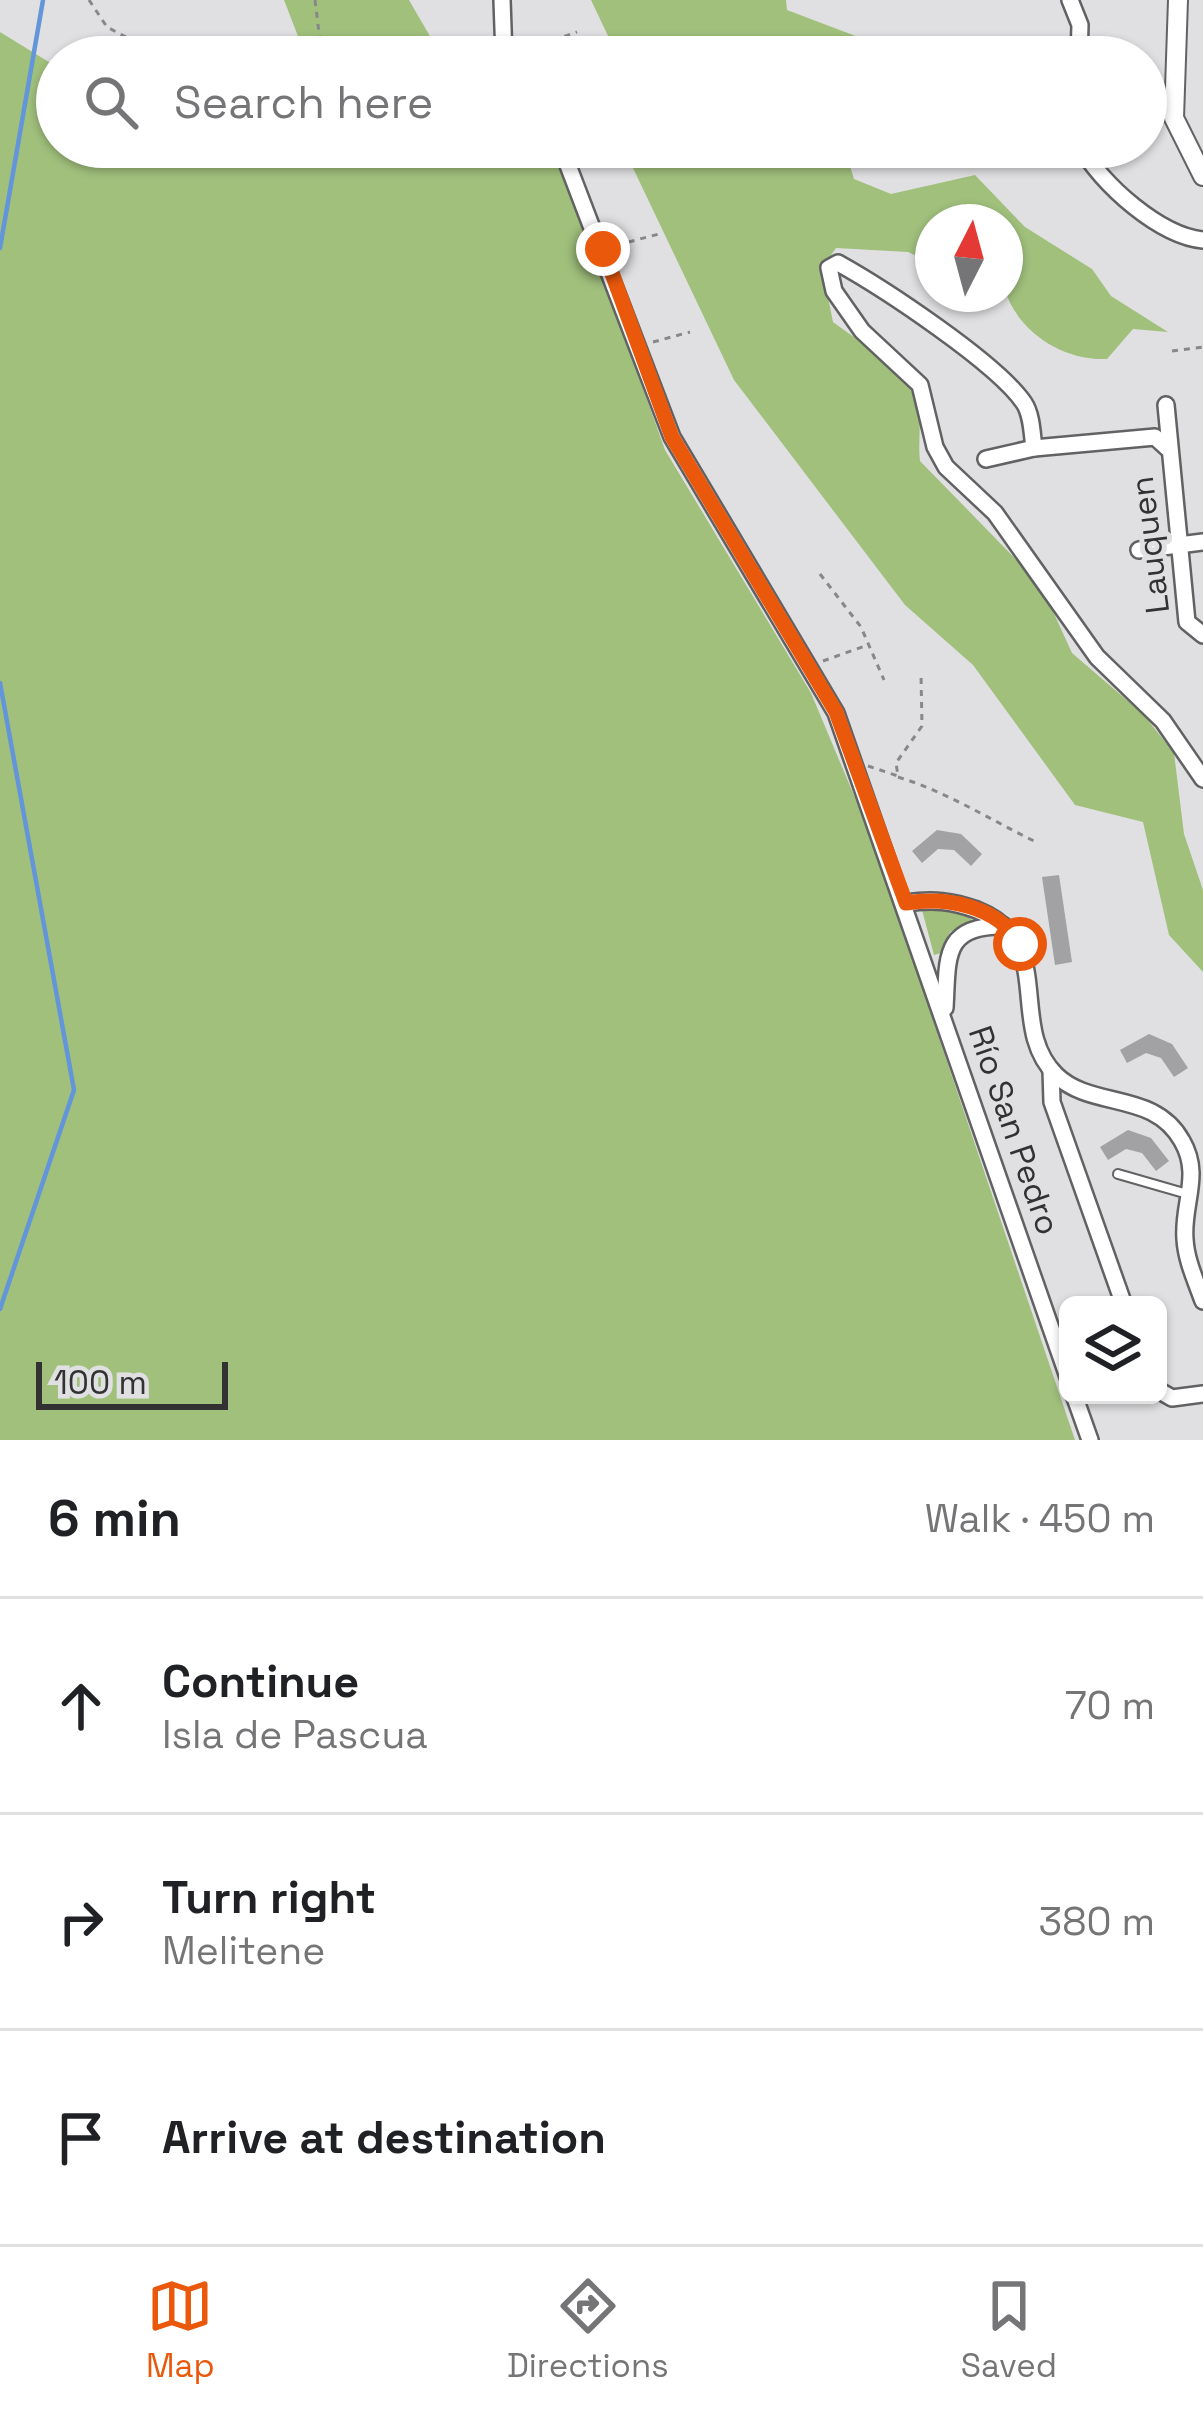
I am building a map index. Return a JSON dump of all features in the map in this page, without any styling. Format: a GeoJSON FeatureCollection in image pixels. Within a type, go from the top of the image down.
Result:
{"type":"FeatureCollection","features":[{"type":"Feature","properties":{"kind":"street"},"geometry":{"type":"LineString","coordinates":[[502,0],[504,36]]}},
{"type":"Feature","properties":{"kind":"street"},"geometry":{"type":"LineString","coordinates":[[1070,0],[1080,36]]}},
{"type":"Feature","properties":{"kind":"street"},"geometry":{"type":"LineString","coordinates":[[1178,0],[1174,118],[1203,176]]}},
{"type":"Feature","properties":{"kind":"street","name":"Río San Pedro"},"geometry":{"type":"LineString","coordinates":[[569,168],[672,437],[836,712],[1059,1351]]}},
{"type":"Feature","properties":{"kind":"street"},"geometry":{"type":"LineString","coordinates":[[1096,168],[1168,229],[1203,241]]}},
{"type":"Feature","properties":{"kind":"street"},"geometry":{"type":"LineString","coordinates":[[1034,448],[1028,410],[1021,398],[889,292],[838,263],[829,268],[834,291],[862,331],[920,385],[935,447],[946,467],[995,513],[1097,657],[1162,721],[1203,779]]}},
{"type":"Feature","properties":{"kind":"street","name":"Lauquen"},"geometry":{"type":"LineString","coordinates":[[1166,405],[1187,622],[1199,634]]}},
{"type":"Feature","properties":{"kind":"street"},"geometry":{"type":"LineString","coordinates":[[986,459],[1034,448],[1155,436],[1167,448]]}},
{"type":"Feature","properties":{"kind":"street"},"geometry":{"type":"LineString","coordinates":[[1139,550],[1203,542]]}},
{"type":"Feature","properties":{"kind":"street"},"geometry":{"type":"LineString","coordinates":[[906,903],[953,901],[1004,926],[1020,944],[1038,1045],[1051,1070],[1076,1089],[1142,1105],[1170,1124],[1191,1162],[1185,1244],[1203,1301]]}},
{"type":"Feature","properties":{"kind":"street"},"geometry":{"type":"LineString","coordinates":[[944,1015],[948,962],[959,935],[973,927],[1004,926]]}},
{"type":"Feature","properties":{"kind":"street"},"geometry":{"type":"LineString","coordinates":[[1051,1070],[1052,1102],[1121,1296]]}},
{"type":"Feature","properties":{"kind":"street"},"geometry":{"type":"LineString","coordinates":[[1167,1395],[1203,1394]]}},
{"type":"Feature","properties":{"kind":"street"},"geometry":{"type":"LineString","coordinates":[[1077,1404],[1090,1440]]}},
{"type":"Feature","properties":{"kind":"lane"},"geometry":{"type":"LineString","coordinates":[[1118,1174],[1191,1195]]}},
{"type":"Feature","properties":{"kind":"path"},"geometry":{"type":"LineString","coordinates":[[89,0],[107,27],[124,36]]}},
{"type":"Feature","properties":{"kind":"path"},"geometry":{"type":"LineString","coordinates":[[315,0],[319,36]]}},
{"type":"Feature","properties":{"kind":"path"},"geometry":{"type":"LineString","coordinates":[[565,36],[577,32]]}},
{"type":"Feature","properties":{"kind":"path"},"geometry":{"type":"LineString","coordinates":[[603,249],[658,234]]}},
{"type":"Feature","properties":{"kind":"path"},"geometry":{"type":"LineString","coordinates":[[639,346],[690,332]]}},
{"type":"Feature","properties":{"kind":"path"},"geometry":{"type":"LineString","coordinates":[[1172,351],[1203,347]]}},
{"type":"Feature","properties":{"kind":"path"},"geometry":{"type":"LineString","coordinates":[[820,574],[861,627],[884,680]]}},
{"type":"Feature","properties":{"kind":"path"},"geometry":{"type":"LineString","coordinates":[[810,665],[868,645]]}},
{"type":"Feature","properties":{"kind":"path"},"geometry":{"type":"LineString","coordinates":[[898,776],[896,763],[922,726],[921,674]]}},
{"type":"Feature","properties":{"kind":"path"},"geometry":{"type":"LineString","coordinates":[[854,767],[876,766],[946,792],[960,805],[1036,842]]}},
{"type":"Feature","properties":{"kind":"green space"},"geometry":{"type":"Polygon","coordinates":[[[284,0],[409,0],[430,36],[298,36],[284,0]]]}},
{"type":"Feature","properties":{"kind":"green space"},"geometry":{"type":"Polygon","coordinates":[[[591,0],[786,0],[787,10],[856,36],[608,36],[591,0]]]}},
{"type":"Feature","properties":{"kind":"green space"},"geometry":{"type":"Polygon","coordinates":[[[0,32],[36,54],[36,168],[565,168],[665,450],[811,693],[905,917],[934,1023],[1059,1404],[1075,1440],[0,1440],[0,32]]]}},
{"type":"Feature","properties":{"kind":"green space"},"geometry":{"type":"Polygon","coordinates":[[[633,168],[851,168],[854,179],[891,194],[975,175],[1003,204],[915,204],[915,255],[836,248],[822,268],[833,322],[885,360],[907,384],[920,418],[920,461],[1041,585],[1072,653],[1143,714],[1174,753],[1184,834],[1203,890],[1203,972],[1169,935],[1143,822],[1075,805],[973,665],[905,605],[734,380],[633,168]]]}},
{"type":"Feature","properties":{"kind":"green space"},"geometry":{"type":"Polygon","coordinates":[[[1023,225],[1092,269],[1111,296],[1168,332],[1133,329],[1107,359],[1091,358],[1044,341],[1016,312],[1023,312],[1023,225]]]}},
{"type":"Feature","properties":{"kind":"green space"},"geometry":{"type":"Polygon","coordinates":[[[922,910],[961,910],[973,921],[950,932],[941,953],[934,955],[922,910]]]}},
{"type":"Feature","properties":{"kind":"building"},"geometry":{"type":"Polygon","coordinates":[[[937,830],[961,834],[982,854],[971,866],[954,850],[938,849],[922,863],[912,851],[937,830]]]}},
{"type":"Feature","properties":{"kind":"building"},"geometry":{"type":"Polygon","coordinates":[[[1059,875],[1072,962],[1055,965],[1042,877],[1059,875]]]}},
{"type":"Feature","properties":{"kind":"building"},"geometry":{"type":"Polygon","coordinates":[[[1149,1034],[1172,1044],[1188,1068],[1174,1077],[1161,1058],[1146,1053],[1127,1063],[1120,1050],[1149,1034]]]}},
{"type":"Feature","properties":{"kind":"building"},"geometry":{"type":"Polygon","coordinates":[[[1128,1130],[1151,1138],[1169,1161],[1156,1171],[1142,1153],[1126,1149],[1108,1160],[1100,1147],[1128,1130]]]}},
{"type":"Feature","properties":{"kind":"waterway"},"geometry":{"type":"LineString","coordinates":[[37,36],[43,0]]}},
{"type":"Feature","properties":{"kind":"waterway"},"geometry":{"type":"LineString","coordinates":[[0,248],[36,40]]}},
{"type":"Feature","properties":{"kind":"waterway"},"geometry":{"type":"LineString","coordinates":[[0,683],[74,1090],[0,1309]]}},
{"type":"Feature","properties":{"kind":"route"},"geometry":{"type":"LineString","coordinates":[[603,249],[672,437],[836,712],[906,903],[953,901],[989,915],[1020,944]]}}]}
